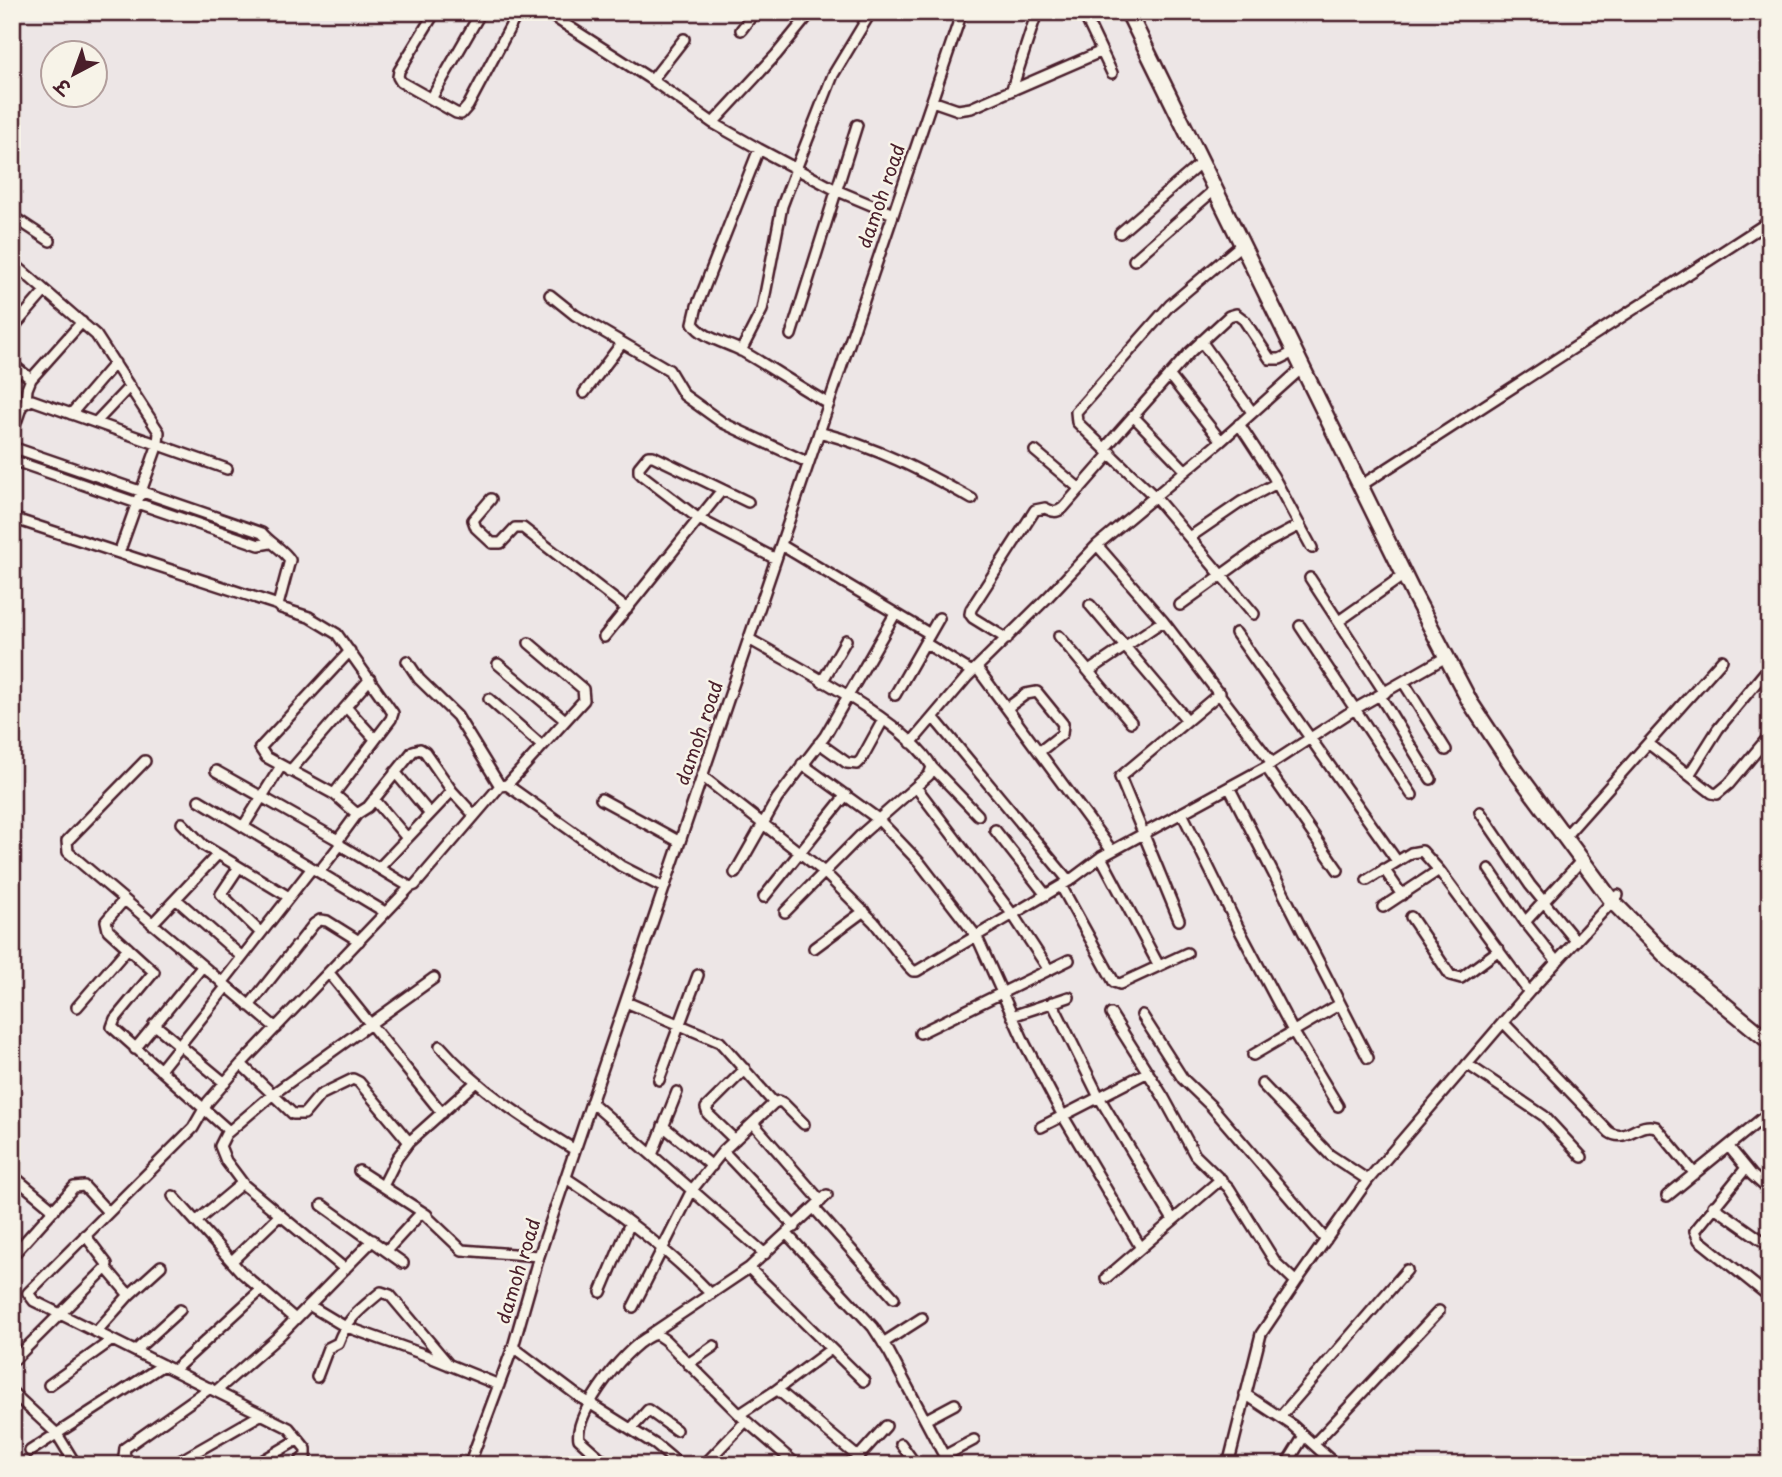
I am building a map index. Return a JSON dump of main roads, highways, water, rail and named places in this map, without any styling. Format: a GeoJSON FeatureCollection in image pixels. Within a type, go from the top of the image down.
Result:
{"type":"FeatureCollection","features":[{"type":"Feature","properties":{"kind":"main road"},"geometry":{"type":"LineString","coordinates":[[1128,12],[1404,575],[1471,702],[1513,767],[1581,862],[1668,958],[1770,1042]]}},
{"type":"Feature","properties":{"kind":"main road"},"geometry":{"type":"LineString","coordinates":[[1137,12],[1464,673],[1501,734],[1615,898],[1770,1031]]}}]}
